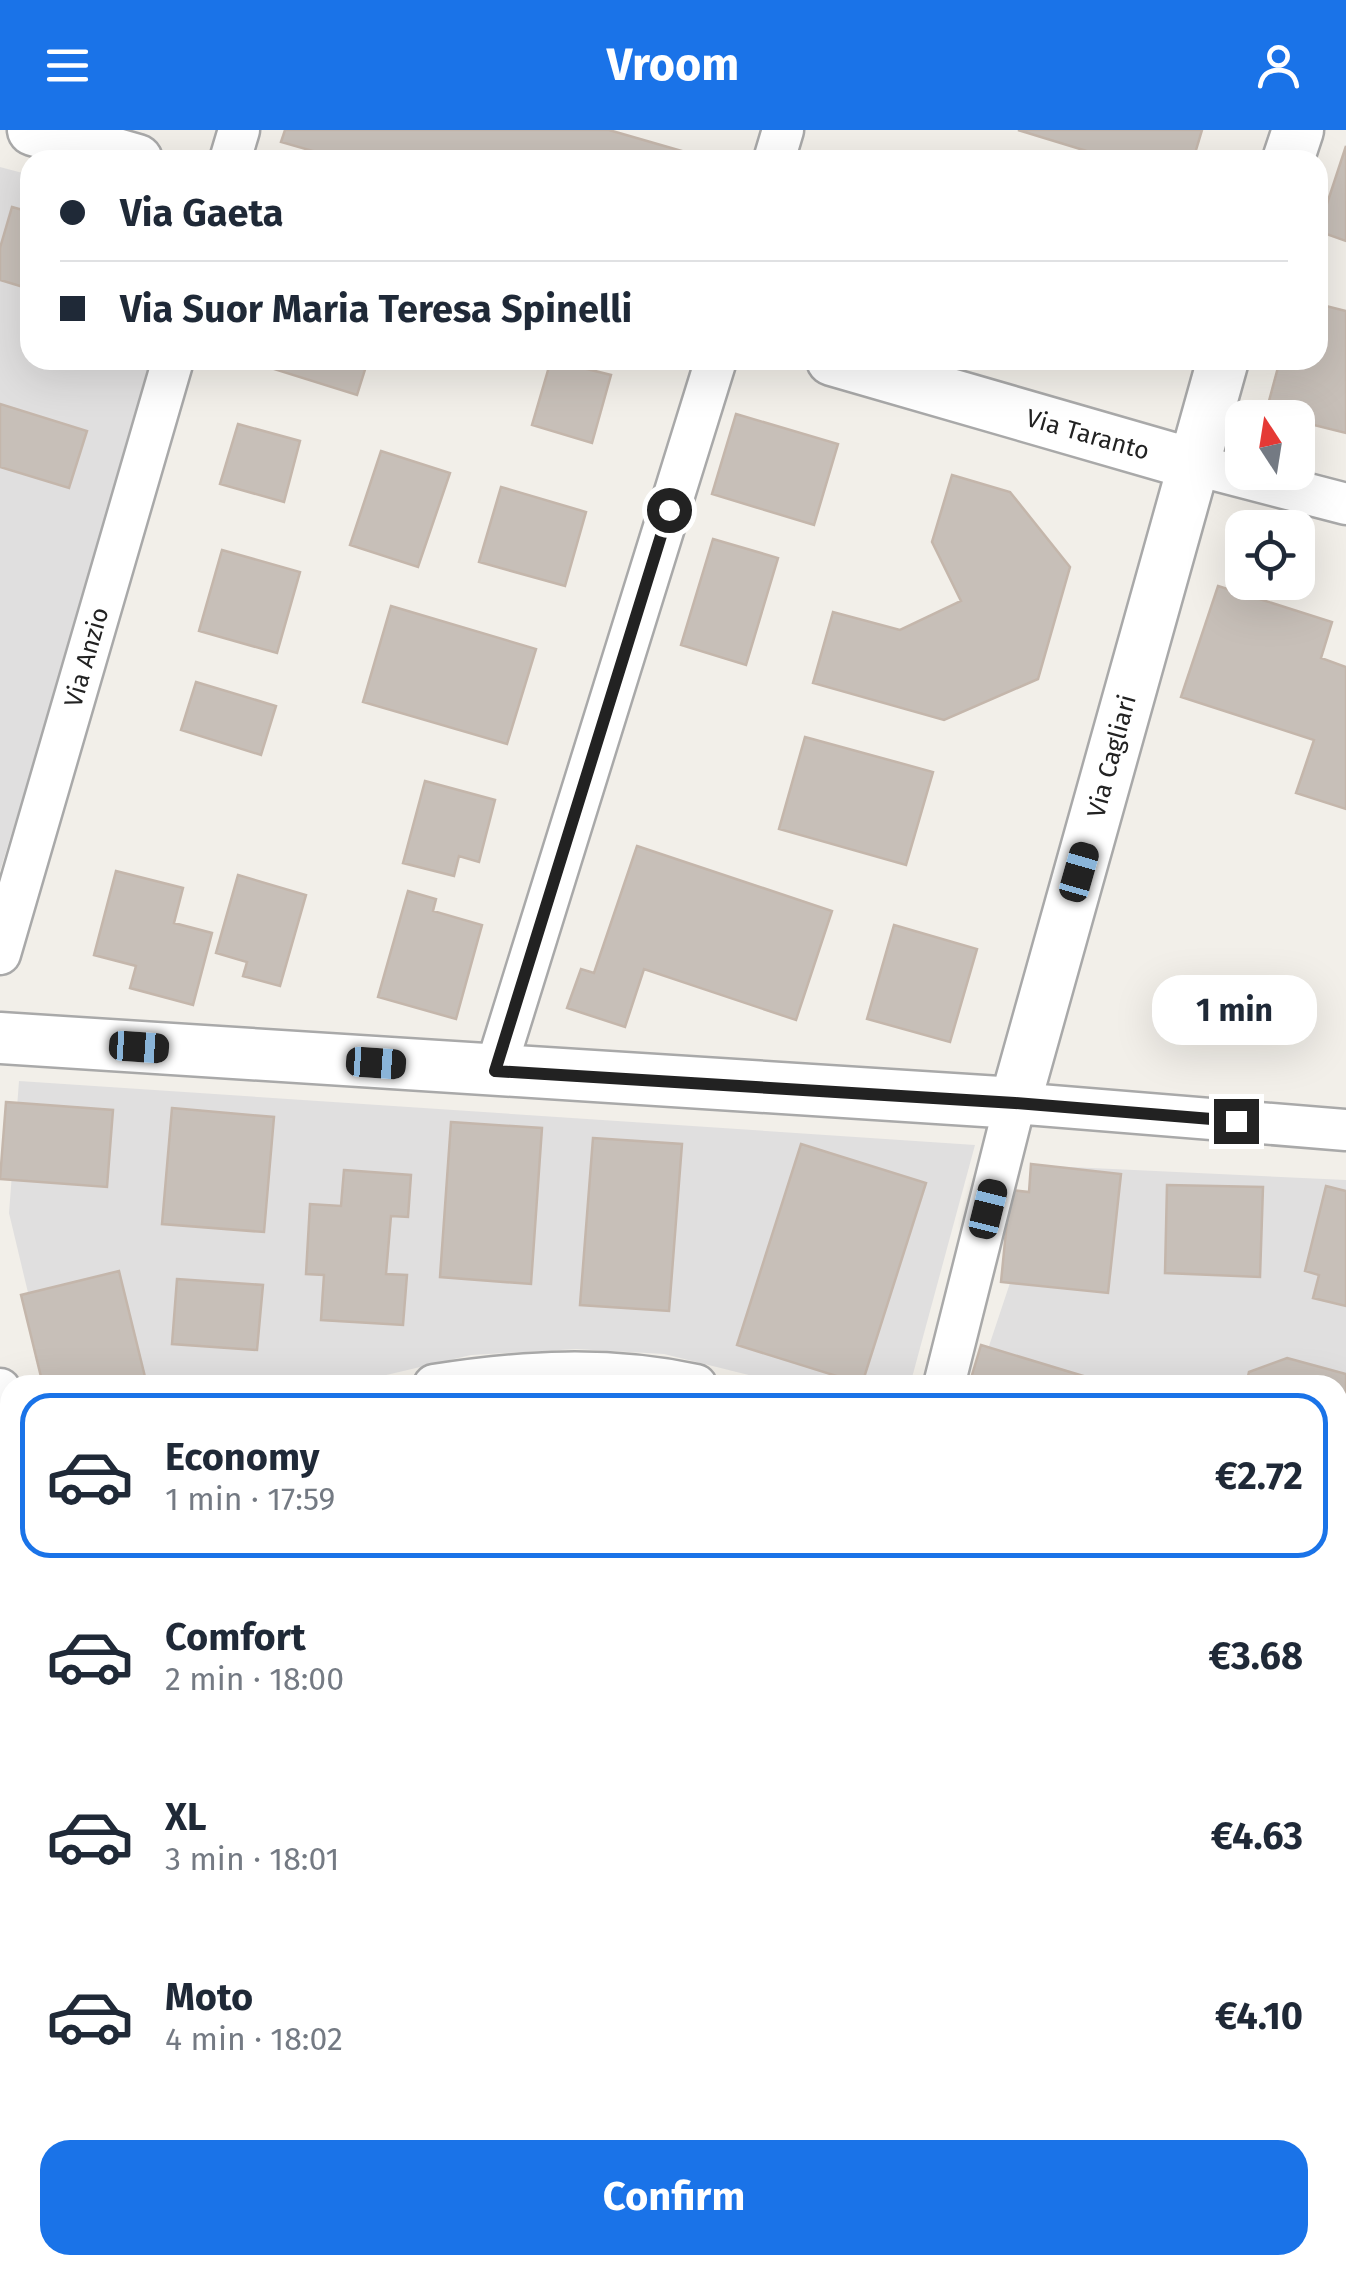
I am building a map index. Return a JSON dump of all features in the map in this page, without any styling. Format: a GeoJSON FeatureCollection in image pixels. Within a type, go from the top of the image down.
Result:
{"type":"FeatureCollection","features":[{"type":"Feature","properties":{"kind":"street"},"geometry":{"type":"LineString","coordinates":[[32,130],[102,150]]}},
{"type":"Feature","properties":{"kind":"street","name":"Via Anzio"},"geometry":{"type":"LineString","coordinates":[[0,954],[169,370]]}},
{"type":"Feature","properties":{"kind":"street"},"geometry":{"type":"LineString","coordinates":[[495,1071],[713,370]]}},
{"type":"Feature","properties":{"kind":"street","name":"Via Taranto"},"geometry":{"type":"LineString","coordinates":[[867,370],[1346,504]]}},
{"type":"Feature","properties":{"kind":"street","name":"Via Cagliari"},"geometry":{"type":"LineString","coordinates":[[947,1375],[1015,1103],[1220,370]]}},
{"type":"Feature","properties":{"kind":"street"},"geometry":{"type":"LineString","coordinates":[[0,1038],[1015,1103],[1346,1130]]}},
{"type":"Feature","properties":{"kind":"street"},"geometry":{"type":"LineString","coordinates":[[495,1375],[580,1370],[628,1375]]}},
{"type":"Feature","properties":{"kind":"shaded area"},"geometry":{"type":"Polygon","coordinates":[[[0,167],[20,172],[20,370],[155,370],[0,871],[0,167]]]}},
{"type":"Feature","properties":{"kind":"shaded area"},"geometry":{"type":"Polygon","coordinates":[[[19,1081],[975,1145],[913,1375],[749,1375],[664,1354],[576,1349],[471,1355],[386,1375],[48,1375],[9,1213],[19,1081]]]}},
{"type":"Feature","properties":{"kind":"shaded area"},"geometry":{"type":"Polygon","coordinates":[[[1049,1166],[1346,1180],[1346,1375],[979,1375],[1049,1166]]]}},
{"type":"Feature","properties":{"kind":"building"},"geometry":{"type":"Polygon","coordinates":[[[285,130],[609,130],[678,150],[309,150],[281,142],[285,130]]]}},
{"type":"Feature","properties":{"kind":"building"},"geometry":{"type":"Polygon","coordinates":[[[1018,130],[1202,130],[1196,150],[1083,150],[1018,130]]]}},
{"type":"Feature","properties":{"kind":"building"},"geometry":{"type":"Polygon","coordinates":[[[1346,146],[1346,241],[1328,235],[1328,201],[1346,146]]]}},
{"type":"Feature","properties":{"kind":"building"},"geometry":{"type":"Polygon","coordinates":[[[12,207],[20,209],[20,286],[0,280],[0,248],[12,207]]]}},
{"type":"Feature","properties":{"kind":"building"},"geometry":{"type":"Polygon","coordinates":[[[1328,306],[1346,311],[1346,433],[1315,425],[1315,400],[1269,400],[1277,370],[1328,370],[1328,306]]]}},
{"type":"Feature","properties":{"kind":"building"},"geometry":{"type":"Polygon","coordinates":[[[277,370],[365,370],[357,395],[277,370]]]}},
{"type":"Feature","properties":{"kind":"building"},"geometry":{"type":"Polygon","coordinates":[[[548,370],[591,370],[611,375],[592,443],[532,425],[548,370]]]}},
{"type":"Feature","properties":{"kind":"building"},"geometry":{"type":"Polygon","coordinates":[[[0,404],[87,431],[69,488],[0,467],[0,404]]]}},
{"type":"Feature","properties":{"kind":"building"},"geometry":{"type":"Polygon","coordinates":[[[736,414],[838,444],[814,525],[712,494],[736,414]]]}},
{"type":"Feature","properties":{"kind":"building"},"geometry":{"type":"Polygon","coordinates":[[[238,424],[300,441],[284,502],[220,484],[238,424]]]}},
{"type":"Feature","properties":{"kind":"building"},"geometry":{"type":"Polygon","coordinates":[[[381,451],[450,473],[418,567],[350,545],[381,451]]]}},
{"type":"Feature","properties":{"kind":"building"},"geometry":{"type":"Polygon","coordinates":[[[952,475],[1010,492],[1070,567],[1038,679],[944,720],[813,683],[833,612],[900,630],[961,601],[932,542],[952,475]]]}},
{"type":"Feature","properties":{"kind":"building"},"geometry":{"type":"Polygon","coordinates":[[[501,487],[586,512],[565,586],[479,562],[501,487]]]}},
{"type":"Feature","properties":{"kind":"building"},"geometry":{"type":"Polygon","coordinates":[[[713,539],[778,558],[746,665],[681,645],[713,539]]]}},
{"type":"Feature","properties":{"kind":"building"},"geometry":{"type":"Polygon","coordinates":[[[222,550],[300,572],[277,653],[199,631],[222,550]]]}},
{"type":"Feature","properties":{"kind":"building"},"geometry":{"type":"Polygon","coordinates":[[[1218,586],[1225,588],[1225,600],[1262,600],[1332,622],[1321,658],[1346,667],[1346,809],[1296,793],[1314,740],[1181,697],[1218,586]]]}},
{"type":"Feature","properties":{"kind":"building"},"geometry":{"type":"Polygon","coordinates":[[[391,606],[536,649],[507,744],[363,702],[391,606]]]}},
{"type":"Feature","properties":{"kind":"building"},"geometry":{"type":"Polygon","coordinates":[[[196,682],[276,706],[261,755],[181,730],[196,682]]]}},
{"type":"Feature","properties":{"kind":"building"},"geometry":{"type":"Polygon","coordinates":[[[805,737],[933,772],[906,865],[779,829],[805,737]]]}},
{"type":"Feature","properties":{"kind":"building"},"geometry":{"type":"Polygon","coordinates":[[[425,781],[495,800],[479,862],[459,856],[454,876],[403,863],[425,781]]]}},
{"type":"Feature","properties":{"kind":"building"},"geometry":{"type":"Polygon","coordinates":[[[637,846],[832,911],[796,1020],[644,969],[625,1027],[567,1008],[581,969],[594,973],[637,846]]]}},
{"type":"Feature","properties":{"kind":"building"},"geometry":{"type":"Polygon","coordinates":[[[116,871],[183,888],[174,923],[212,933],[193,1005],[130,988],[136,966],[94,955],[116,871]]]}},
{"type":"Feature","properties":{"kind":"building"},"geometry":{"type":"Polygon","coordinates":[[[238,875],[306,895],[280,986],[243,976],[247,962],[216,953],[238,875]]]}},
{"type":"Feature","properties":{"kind":"building"},"geometry":{"type":"Polygon","coordinates":[[[408,891],[436,899],[433,911],[482,925],[456,1019],[378,997],[408,891]]]}},
{"type":"Feature","properties":{"kind":"building"},"geometry":{"type":"Polygon","coordinates":[[[894,925],[977,949],[950,1042],[867,1019],[894,925]]]}},
{"type":"Feature","properties":{"kind":"building"},"geometry":{"type":"Polygon","coordinates":[[[6,1102],[113,1110],[107,1187],[0,1179],[6,1102]]]}},
{"type":"Feature","properties":{"kind":"building"},"geometry":{"type":"Polygon","coordinates":[[[172,1108],[274,1117],[264,1232],[162,1224],[172,1108]]]}},
{"type":"Feature","properties":{"kind":"building"},"geometry":{"type":"Polygon","coordinates":[[[451,1122],[542,1128],[531,1284],[440,1277],[451,1122]]]}},
{"type":"Feature","properties":{"kind":"building"},"geometry":{"type":"Polygon","coordinates":[[[593,1138],[682,1144],[669,1311],[580,1305],[593,1138]]]}},
{"type":"Feature","properties":{"kind":"building"},"geometry":{"type":"Polygon","coordinates":[[[801,1144],[926,1183],[865,1375],[833,1375],[737,1345],[801,1144]]]}},
{"type":"Feature","properties":{"kind":"building"},"geometry":{"type":"Polygon","coordinates":[[[1031,1164],[1121,1174],[1108,1293],[1001,1282],[1010,1190],[1029,1192],[1031,1164]]]}},
{"type":"Feature","properties":{"kind":"building"},"geometry":{"type":"Polygon","coordinates":[[[344,1170],[411,1175],[408,1217],[391,1216],[386,1274],[407,1275],[403,1325],[321,1320],[324,1275],[306,1274],[310,1204],[341,1206],[344,1170]]]}},
{"type":"Feature","properties":{"kind":"building"},"geometry":{"type":"Polygon","coordinates":[[[1167,1185],[1263,1187],[1260,1277],[1165,1273],[1167,1185]]]}},
{"type":"Feature","properties":{"kind":"building"},"geometry":{"type":"Polygon","coordinates":[[[1326,1186],[1346,1191],[1346,1306],[1313,1298],[1319,1275],[1305,1271],[1326,1186]]]}},
{"type":"Feature","properties":{"kind":"building"},"geometry":{"type":"Polygon","coordinates":[[[119,1271],[145,1375],[41,1375],[21,1295],[119,1271]]]}},
{"type":"Feature","properties":{"kind":"building"},"geometry":{"type":"Polygon","coordinates":[[[177,1279],[263,1285],[257,1350],[172,1344],[177,1279]]]}},
{"type":"Feature","properties":{"kind":"building"},"geometry":{"type":"Polygon","coordinates":[[[981,1345],[1080,1375],[972,1375],[981,1345]]]}},
{"type":"Feature","properties":{"kind":"building"},"geometry":{"type":"Polygon","coordinates":[[[1287,1358],[1346,1375],[1248,1375],[1287,1358]]]}},
{"type":"Feature","properties":{"kind":"route"},"geometry":{"type":"LineString","coordinates":[[669,510],[495,1071],[1015,1103],[1236,1121]]}}]}
